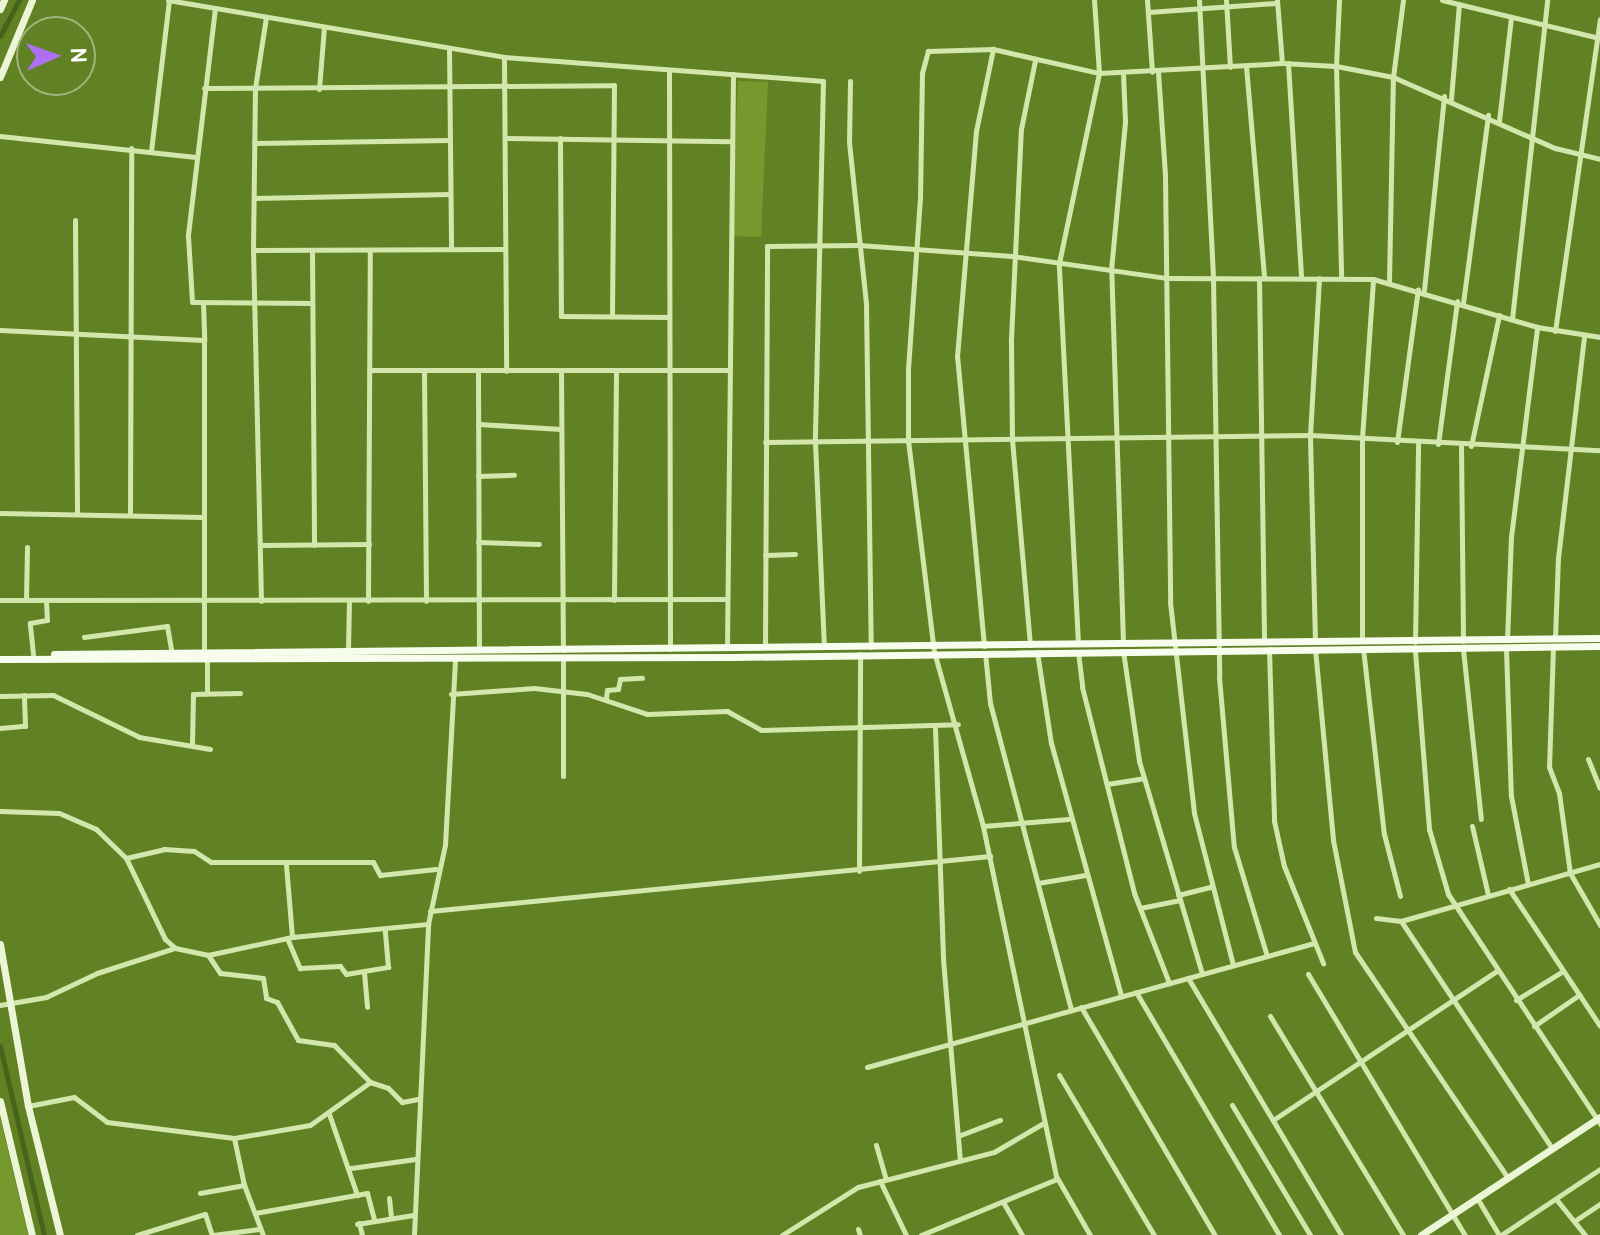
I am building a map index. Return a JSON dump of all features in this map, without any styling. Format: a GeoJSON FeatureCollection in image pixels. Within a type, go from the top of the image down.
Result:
{"type":"FeatureCollection","features":[{"type":"Feature","properties":{"kind":"main road"},"geometry":{"type":"LineString","coordinates":[[349,656],[479,651],[563,654],[860,653],[1175,646],[1506,645],[1600,638]]}},
{"type":"Feature","properties":{"kind":"main road"},"geometry":{"type":"LineString","coordinates":[[1554,643],[1600,646]]}},
{"type":"Feature","properties":{"kind":"main road"},"geometry":{"type":"LineString","coordinates":[[0,656],[455,659],[670,649],[727,648],[740,653],[765,648],[934,650]]}},
{"type":"Feature","properties":{"kind":"main road"},"geometry":{"type":"LineString","coordinates":[[0,656],[206,656]]}},
{"type":"Feature","properties":{"kind":"street"},"geometry":{"type":"LineString","coordinates":[[0,9],[4,0]]}},
{"type":"Feature","properties":{"kind":"street"},"geometry":{"type":"LineString","coordinates":[[0,77],[32,0]]}},
{"type":"Feature","properties":{"kind":"street"},"geometry":{"type":"LineString","coordinates":[[151,151],[169,0],[196,2],[215,8],[504,57],[823,81],[815,442],[824,648]]}},
{"type":"Feature","properties":{"kind":"street"},"geometry":{"type":"LineString","coordinates":[[1094,0],[1099,73],[1059,263],[1078,648],[1107,784],[1140,908],[1169,983]]}},
{"type":"Feature","properties":{"kind":"street"},"geometry":{"type":"LineString","coordinates":[[1147,0],[1155,72],[1167,278],[1166,437],[1175,646],[1188,776],[1211,887],[1233,965]]}},
{"type":"Feature","properties":{"kind":"street"},"geometry":{"type":"LineString","coordinates":[[1199,0],[1213,278],[1218,646],[1234,847],[1267,956]]}},
{"type":"Feature","properties":{"kind":"street"},"geometry":{"type":"LineString","coordinates":[[1339,0],[1336,66],[1341,277]]}},
{"type":"Feature","properties":{"kind":"street"},"geometry":{"type":"LineString","coordinates":[[1389,283],[1393,77],[1403,0]]}},
{"type":"Feature","properties":{"kind":"street"},"geometry":{"type":"LineString","coordinates":[[1442,0],[1598,38]]}},
{"type":"Feature","properties":{"kind":"street"},"geometry":{"type":"LineString","coordinates":[[1489,11],[1490,0]]}},
{"type":"Feature","properties":{"kind":"street"},"geometry":{"type":"LineString","coordinates":[[1512,319],[1547,0]]}},
{"type":"Feature","properties":{"kind":"street"},"geometry":{"type":"LineString","coordinates":[[1148,12],[1277,2],[1285,63],[1301,278]]}},
{"type":"Feature","properties":{"kind":"street"},"geometry":{"type":"LineString","coordinates":[[1227,4],[1230,67]]}},
{"type":"Feature","properties":{"kind":"street"},"geometry":{"type":"LineString","coordinates":[[1451,99],[1459,4]]}},
{"type":"Feature","properties":{"kind":"street"},"geometry":{"type":"LineString","coordinates":[[215,8],[188,236],[192,302],[312,303]]}},
{"type":"Feature","properties":{"kind":"street"},"geometry":{"type":"LineString","coordinates":[[261,601],[253,250],[255,88],[266,17]]}},
{"type":"Feature","properties":{"kind":"street"},"geometry":{"type":"LineString","coordinates":[[1499,121],[1511,17]]}},
{"type":"Feature","properties":{"kind":"street"},"geometry":{"type":"LineString","coordinates":[[1555,331],[1600,19]]}},
{"type":"Feature","properties":{"kind":"street"},"geometry":{"type":"LineString","coordinates":[[319,89],[324,27]]}},
{"type":"Feature","properties":{"kind":"street"},"geometry":{"type":"LineString","coordinates":[[449,48],[451,249]]}},
{"type":"Feature","properties":{"kind":"street"},"geometry":{"type":"LineString","coordinates":[[1089,1234],[1057,1179],[1042,1124],[990,856],[958,724],[934,650],[908,441],[908,369],[917,250],[922,73],[928,51],[993,49],[1099,73],[1285,63],[1336,66],[1393,77],[1451,99],[1579,157],[1600,159]]}},
{"type":"Feature","properties":{"kind":"street"},"geometry":{"type":"LineString","coordinates":[[993,49],[976,131],[957,357],[961,441],[990,703],[1019,823],[1071,1010]]}},
{"type":"Feature","properties":{"kind":"street"},"geometry":{"type":"LineString","coordinates":[[504,57],[506,371]]}},
{"type":"Feature","properties":{"kind":"street"},"geometry":{"type":"LineString","coordinates":[[1035,60],[1021,129],[1012,256],[1012,440],[1033,648],[1069,819],[1121,996]]}},
{"type":"Feature","properties":{"kind":"street"},"geometry":{"type":"LineString","coordinates":[[1246,66],[1262,278],[1262,437],[1274,821],[1284,866],[1323,963]]}},
{"type":"Feature","properties":{"kind":"street"},"geometry":{"type":"LineString","coordinates":[[669,71],[670,649]]}},
{"type":"Feature","properties":{"kind":"street"},"geometry":{"type":"LineString","coordinates":[[1123,73],[1125,121],[1111,270],[1123,647],[1144,778],[1202,974]]}},
{"type":"Feature","properties":{"kind":"street"},"geometry":{"type":"LineString","coordinates":[[727,648],[729,141],[733,74]]}},
{"type":"Feature","properties":{"kind":"street"},"geometry":{"type":"LineString","coordinates":[[850,81],[859,245],[866,305],[865,442],[871,648]]}},
{"type":"Feature","properties":{"kind":"street"},"geometry":{"type":"LineString","coordinates":[[204,88],[614,85],[612,316]]}},
{"type":"Feature","properties":{"kind":"street"},"geometry":{"type":"LineString","coordinates":[[1397,442],[1421,290],[1444,96]]}},
{"type":"Feature","properties":{"kind":"street"},"geometry":{"type":"LineString","coordinates":[[1438,444],[1488,115]]}},
{"type":"Feature","properties":{"kind":"street"},"geometry":{"type":"LineString","coordinates":[[0,136],[196,157]]}},
{"type":"Feature","properties":{"kind":"street"},"geometry":{"type":"LineString","coordinates":[[505,138],[729,141]]}},
{"type":"Feature","properties":{"kind":"street"},"geometry":{"type":"LineString","coordinates":[[560,138],[561,316],[668,317]]}},
{"type":"Feature","properties":{"kind":"street"},"geometry":{"type":"LineString","coordinates":[[254,143],[449,140]]}},
{"type":"Feature","properties":{"kind":"street"},"geometry":{"type":"LineString","coordinates":[[130,515],[131,148]]}},
{"type":"Feature","properties":{"kind":"street"},"geometry":{"type":"LineString","coordinates":[[254,198],[450,194]]}},
{"type":"Feature","properties":{"kind":"street"},"geometry":{"type":"LineString","coordinates":[[75,220],[77,514]]}},
{"type":"Feature","properties":{"kind":"street"},"geometry":{"type":"LineString","coordinates":[[765,648],[767,246],[859,245],[1012,256],[1167,278],[1373,279],[1421,290],[1537,327],[1584,337],[1600,337]]}},
{"type":"Feature","properties":{"kind":"street"},"geometry":{"type":"LineString","coordinates":[[253,250],[505,249]]}},
{"type":"Feature","properties":{"kind":"street"},"geometry":{"type":"LineString","coordinates":[[312,250],[314,545]]}},
{"type":"Feature","properties":{"kind":"street"},"geometry":{"type":"LineString","coordinates":[[368,601],[370,250]]}},
{"type":"Feature","properties":{"kind":"street"},"geometry":{"type":"LineString","coordinates":[[1319,278],[1310,435],[1315,645],[1333,840],[1347,926],[1355,952],[1508,1178]]}},
{"type":"Feature","properties":{"kind":"street"},"geometry":{"type":"LineString","coordinates":[[1373,279],[1362,438],[1362,644],[1382,819],[1400,896]]}},
{"type":"Feature","properties":{"kind":"street"},"geometry":{"type":"LineString","coordinates":[[203,303],[207,693]]}},
{"type":"Feature","properties":{"kind":"street"},"geometry":{"type":"LineString","coordinates":[[1471,446],[1499,315]]}},
{"type":"Feature","properties":{"kind":"street"},"geometry":{"type":"LineString","coordinates":[[1528,884],[1511,796],[1506,645],[1520,449],[1537,327]]}},
{"type":"Feature","properties":{"kind":"street"},"geometry":{"type":"LineString","coordinates":[[0,330],[204,340]]}},
{"type":"Feature","properties":{"kind":"street"},"geometry":{"type":"LineString","coordinates":[[1584,337],[1570,451],[1554,643],[1549,767],[1559,793],[1570,873],[1600,925]]}},
{"type":"Feature","properties":{"kind":"street"},"geometry":{"type":"LineString","coordinates":[[369,370],[727,370]]}},
{"type":"Feature","properties":{"kind":"street"},"geometry":{"type":"LineString","coordinates":[[424,371],[426,601]]}},
{"type":"Feature","properties":{"kind":"street"},"geometry":{"type":"LineString","coordinates":[[478,371],[479,651]]}},
{"type":"Feature","properties":{"kind":"street"},"geometry":{"type":"LineString","coordinates":[[561,371],[563,776]]}},
{"type":"Feature","properties":{"kind":"street"},"geometry":{"type":"LineString","coordinates":[[614,600],[616,371]]}},
{"type":"Feature","properties":{"kind":"street"},"geometry":{"type":"LineString","coordinates":[[478,424],[561,429]]}},
{"type":"Feature","properties":{"kind":"street"},"geometry":{"type":"LineString","coordinates":[[765,442],[1310,435],[1461,446],[1600,450]]}},
{"type":"Feature","properties":{"kind":"street"},"geometry":{"type":"LineString","coordinates":[[1418,443],[1415,646],[1429,829],[1452,905],[1599,1120],[1421,1235]]}},
{"type":"Feature","properties":{"kind":"street"},"geometry":{"type":"LineString","coordinates":[[1461,446],[1463,645],[1481,819]]}},
{"type":"Feature","properties":{"kind":"street"},"geometry":{"type":"LineString","coordinates":[[478,476],[514,475]]}},
{"type":"Feature","properties":{"kind":"street"},"geometry":{"type":"LineString","coordinates":[[0,513],[203,517]]}},
{"type":"Feature","properties":{"kind":"street"},"geometry":{"type":"LineString","coordinates":[[478,542],[539,544]]}},
{"type":"Feature","properties":{"kind":"street"},"geometry":{"type":"LineString","coordinates":[[261,545],[369,544]]}},
{"type":"Feature","properties":{"kind":"street"},"geometry":{"type":"LineString","coordinates":[[26,600],[27,547]]}},
{"type":"Feature","properties":{"kind":"street"},"geometry":{"type":"LineString","coordinates":[[765,555],[795,554]]}},
{"type":"Feature","properties":{"kind":"street"},"geometry":{"type":"LineString","coordinates":[[0,600],[727,599]]}},
{"type":"Feature","properties":{"kind":"street"},"geometry":{"type":"LineString","coordinates":[[33,654],[30,623],[47,620],[46,600]]}},
{"type":"Feature","properties":{"kind":"street"},"geometry":{"type":"LineString","coordinates":[[349,600],[349,656]]}},
{"type":"Feature","properties":{"kind":"street"},"geometry":{"type":"LineString","coordinates":[[84,637],[167,626],[172,654]]}},
{"type":"Feature","properties":{"kind":"street"},"geometry":{"type":"LineString","coordinates":[[859,871],[860,653]]}},
{"type":"Feature","properties":{"kind":"street"},"geometry":{"type":"LineString","coordinates":[[414,1235],[415,1159],[428,924],[436,869],[445,845],[455,659]]}},
{"type":"Feature","properties":{"kind":"street"},"geometry":{"type":"LineString","coordinates":[[606,698],[607,690],[618,689],[620,679],[642,678]]}},
{"type":"Feature","properties":{"kind":"street"},"geometry":{"type":"LineString","coordinates":[[451,694],[534,688],[606,698],[647,714],[727,711],[761,730],[935,728],[958,724]]}},
{"type":"Feature","properties":{"kind":"street"},"geometry":{"type":"LineString","coordinates":[[192,743],[193,694],[240,693]]}},
{"type":"Feature","properties":{"kind":"street"},"geometry":{"type":"LineString","coordinates":[[0,728],[25,726],[24,695]]}},
{"type":"Feature","properties":{"kind":"street"},"geometry":{"type":"LineString","coordinates":[[0,696],[53,695],[139,737],[192,743],[210,749]]}},
{"type":"Feature","properties":{"kind":"street"},"geometry":{"type":"LineString","coordinates":[[935,728],[949,1041],[960,1160]]}},
{"type":"Feature","properties":{"kind":"street"},"geometry":{"type":"LineString","coordinates":[[1588,759],[1600,788]]}},
{"type":"Feature","properties":{"kind":"street"},"geometry":{"type":"LineString","coordinates":[[1107,784],[1144,778]]}},
{"type":"Feature","properties":{"kind":"street"},"geometry":{"type":"LineString","coordinates":[[0,811],[59,813],[96,829],[126,858],[165,939],[175,948]]}},
{"type":"Feature","properties":{"kind":"street"},"geometry":{"type":"LineString","coordinates":[[983,826],[1069,819]]}},
{"type":"Feature","properties":{"kind":"street"},"geometry":{"type":"LineString","coordinates":[[1472,826],[1488,895]]}},
{"type":"Feature","properties":{"kind":"street"},"geometry":{"type":"LineString","coordinates":[[126,858],[164,849],[194,851],[211,862],[286,865],[373,862],[380,875],[436,869]]}},
{"type":"Feature","properties":{"kind":"street"},"geometry":{"type":"LineString","coordinates":[[430,911],[990,856]]}},
{"type":"Feature","properties":{"kind":"street"},"geometry":{"type":"LineString","coordinates":[[1376,918],[1401,921],[1600,864]]}},
{"type":"Feature","properties":{"kind":"street"},"geometry":{"type":"LineString","coordinates":[[286,865],[290,937],[300,968],[340,966],[346,974],[390,965],[385,929]]}},
{"type":"Feature","properties":{"kind":"street"},"geometry":{"type":"LineString","coordinates":[[1038,883],[1085,875]]}},
{"type":"Feature","properties":{"kind":"street"},"geometry":{"type":"LineString","coordinates":[[1140,908],[1211,887]]}},
{"type":"Feature","properties":{"kind":"street"},"geometry":{"type":"LineString","coordinates":[[1509,889],[1600,1026]]}},
{"type":"Feature","properties":{"kind":"street"},"geometry":{"type":"LineString","coordinates":[[1401,921],[1552,1148]]}},
{"type":"Feature","properties":{"kind":"street"},"geometry":{"type":"LineString","coordinates":[[0,1005],[46,997],[97,973],[175,948],[208,955],[290,937],[428,924]]}},
{"type":"Feature","properties":{"kind":"street"},"geometry":{"type":"LineString","coordinates":[[867,1067],[949,1041],[1314,943]]}},
{"type":"Feature","properties":{"kind":"street"},"geometry":{"type":"LineString","coordinates":[[0,944],[28,1106],[60,1235]]}},
{"type":"Feature","properties":{"kind":"street"},"geometry":{"type":"LineString","coordinates":[[208,955],[220,973],[263,978],[266,998],[277,1002],[298,1040],[334,1045],[370,1082],[388,1088],[402,1102],[418,1099]]}},
{"type":"Feature","properties":{"kind":"street"},"geometry":{"type":"LineString","coordinates":[[1273,1120],[1496,971]]}},
{"type":"Feature","properties":{"kind":"street"},"geometry":{"type":"LineString","coordinates":[[1516,1000],[1563,971]]}},
{"type":"Feature","properties":{"kind":"street"},"geometry":{"type":"LineString","coordinates":[[364,972],[367,1007]]}},
{"type":"Feature","properties":{"kind":"street"},"geometry":{"type":"LineString","coordinates":[[1308,974],[1465,1235]]}},
{"type":"Feature","properties":{"kind":"street"},"geometry":{"type":"LineString","coordinates":[[1188,978],[1341,1235]]}},
{"type":"Feature","properties":{"kind":"street"},"geometry":{"type":"LineString","coordinates":[[1136,992],[1279,1235]]}},
{"type":"Feature","properties":{"kind":"street"},"geometry":{"type":"LineString","coordinates":[[1534,1027],[1579,995]]}},
{"type":"Feature","properties":{"kind":"street"},"geometry":{"type":"LineString","coordinates":[[1081,1007],[1215,1235]]}},
{"type":"Feature","properties":{"kind":"street"},"geometry":{"type":"LineString","coordinates":[[1270,1016],[1403,1235]]}},
{"type":"Feature","properties":{"kind":"street"},"geometry":{"type":"LineString","coordinates":[[1059,1075],[1154,1235]]}},
{"type":"Feature","properties":{"kind":"street"},"geometry":{"type":"LineString","coordinates":[[28,1106],[74,1097],[107,1122],[234,1138],[310,1125],[370,1082]]}},
{"type":"Feature","properties":{"kind":"street"},"geometry":{"type":"LineString","coordinates":[[0,1101],[32,1235]]}},
{"type":"Feature","properties":{"kind":"street"},"geometry":{"type":"LineString","coordinates":[[1232,1105],[1310,1235]]}},
{"type":"Feature","properties":{"kind":"street"},"geometry":{"type":"LineString","coordinates":[[329,1114],[351,1168],[357,1195]]}},
{"type":"Feature","properties":{"kind":"street"},"geometry":{"type":"LineString","coordinates":[[958,1136],[1000,1120]]}},
{"type":"Feature","properties":{"kind":"street"},"geometry":{"type":"LineString","coordinates":[[782,1235],[823,1206],[883,1180],[994,1152],[1042,1124]]}},
{"type":"Feature","properties":{"kind":"street"},"geometry":{"type":"LineString","coordinates":[[137,1235],[205,1214],[212,1235],[261,1232],[244,1185],[234,1138]]}},
{"type":"Feature","properties":{"kind":"street"},"geometry":{"type":"LineString","coordinates":[[876,1145],[883,1180],[906,1235]]}},
{"type":"Feature","properties":{"kind":"street"},"geometry":{"type":"LineString","coordinates":[[351,1168],[415,1159]]}},
{"type":"Feature","properties":{"kind":"street"},"geometry":{"type":"LineString","coordinates":[[1477,1198],[1500,1235],[1600,1169]]}},
{"type":"Feature","properties":{"kind":"street"},"geometry":{"type":"LineString","coordinates":[[921,1235],[1057,1179]]}},
{"type":"Feature","properties":{"kind":"street"},"geometry":{"type":"LineString","coordinates":[[200,1193],[244,1185]]}},
{"type":"Feature","properties":{"kind":"street"},"geometry":{"type":"LineString","coordinates":[[255,1213],[368,1194],[374,1220]]}},
{"type":"Feature","properties":{"kind":"street"},"geometry":{"type":"LineString","coordinates":[[389,1198],[391,1218]]}},
{"type":"Feature","properties":{"kind":"street"},"geometry":{"type":"LineString","coordinates":[[1556,1199],[1576,1220],[1585,1235]]}},
{"type":"Feature","properties":{"kind":"street"},"geometry":{"type":"LineString","coordinates":[[1003,1202],[1022,1235]]}},
{"type":"Feature","properties":{"kind":"street"},"geometry":{"type":"LineString","coordinates":[[1576,1220],[1600,1204]]}},
{"type":"Feature","properties":{"kind":"street"},"geometry":{"type":"LineString","coordinates":[[362,1235],[358,1223],[413,1215]]}},
{"type":"Feature","properties":{"kind":"green space"},"geometry":{"type":"Polygon","coordinates":[[[738,81],[768,82],[761,237],[731,236],[738,81]]]}},
{"type":"Feature","properties":{"kind":"green space"},"geometry":{"type":"Polygon","coordinates":[[[0,1117],[28,1235],[0,1235],[0,1117]]]}},
{"type":"Feature","properties":{"kind":"waterway"},"geometry":{"type":"LineString","coordinates":[[0,36],[19,0]]}},
{"type":"Feature","properties":{"kind":"waterway"},"geometry":{"type":"LineString","coordinates":[[0,1046],[44,1235]]}}]}
